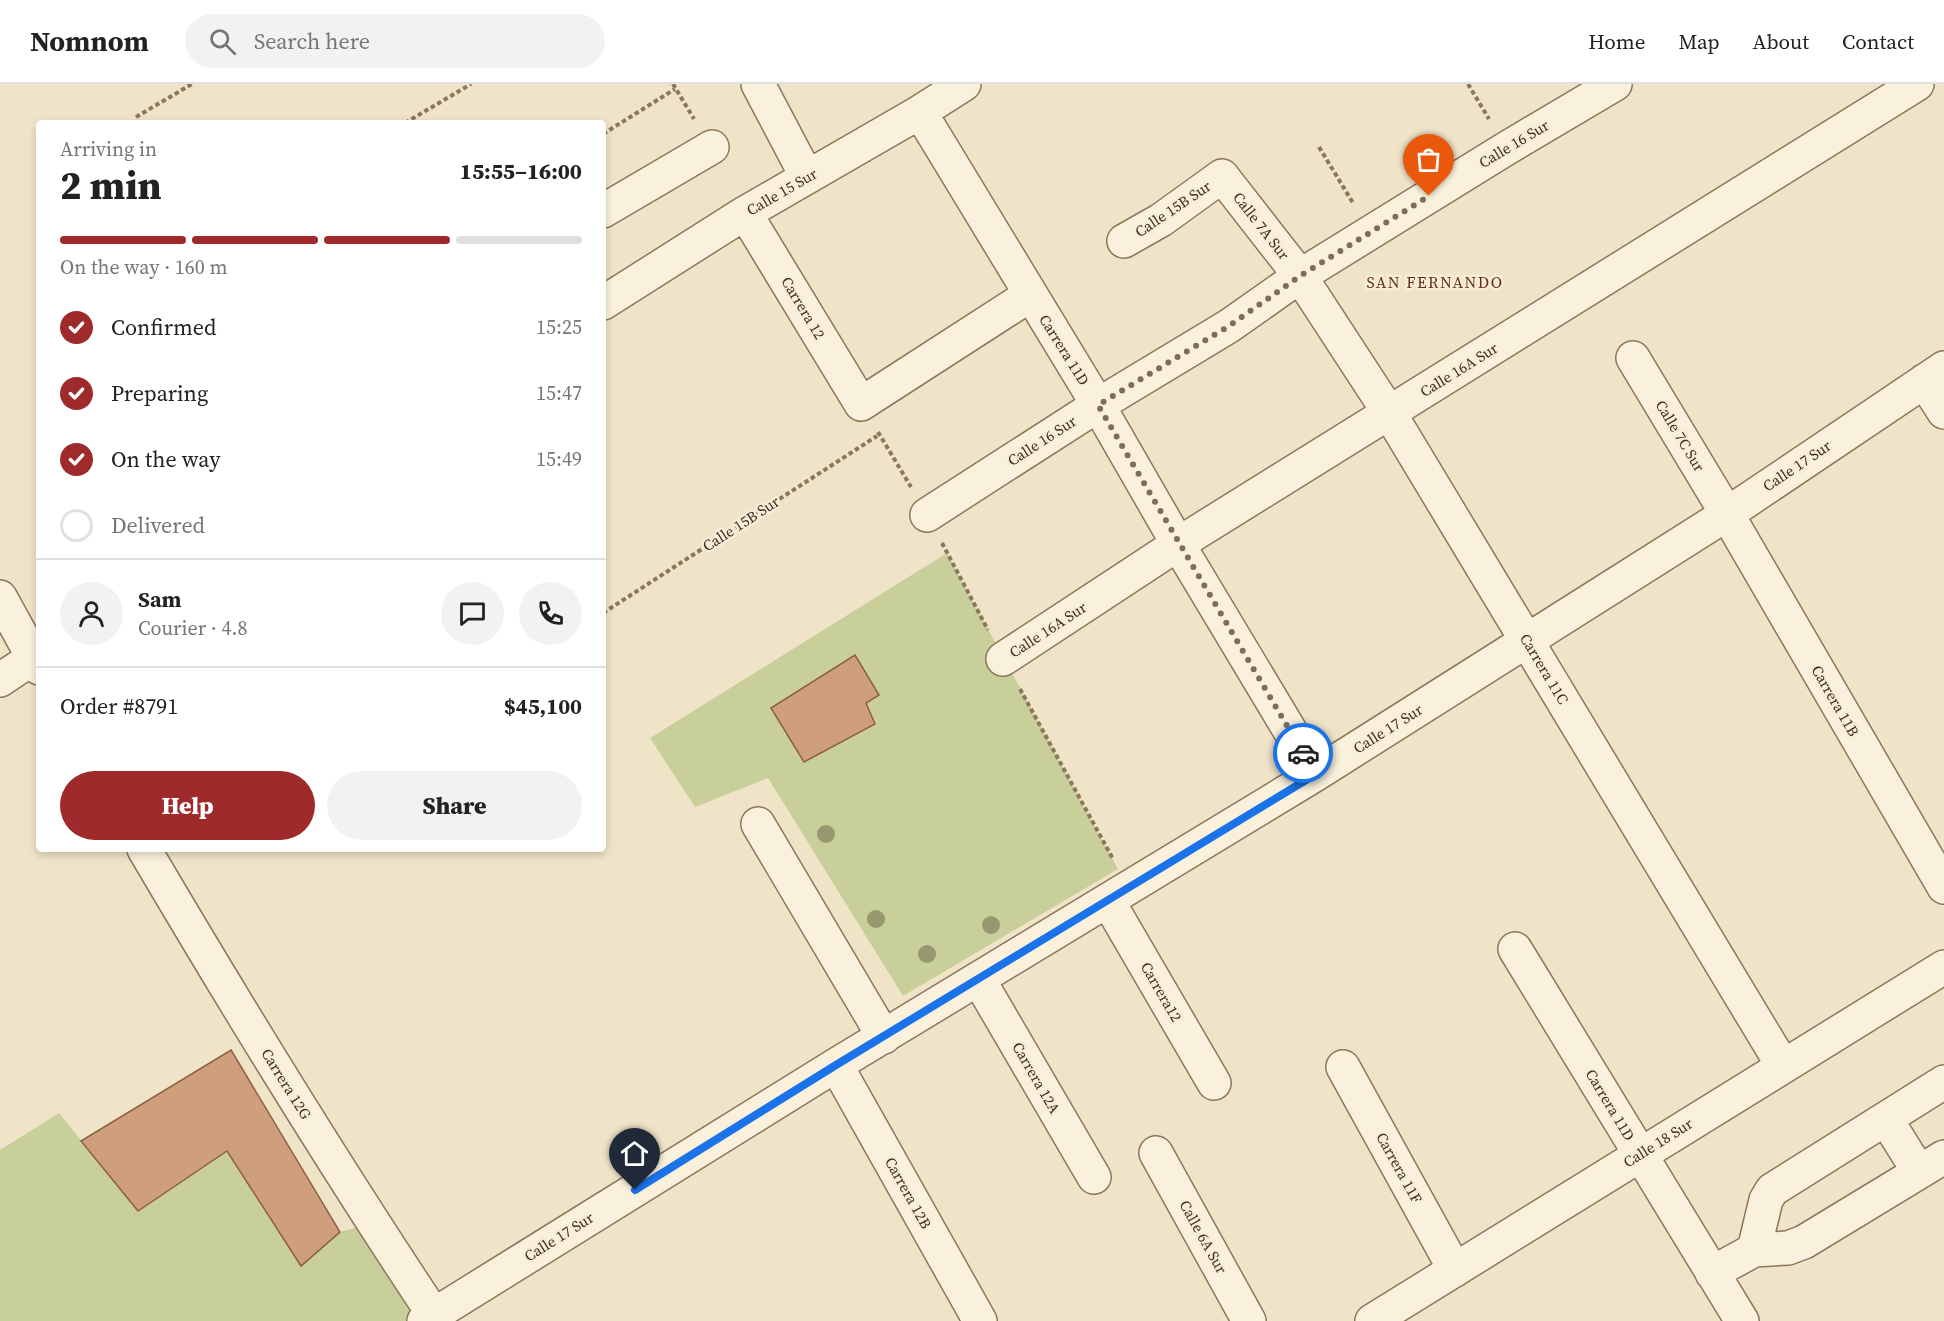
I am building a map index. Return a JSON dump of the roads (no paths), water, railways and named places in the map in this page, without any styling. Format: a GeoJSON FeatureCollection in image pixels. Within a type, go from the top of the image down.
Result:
{"type":"FeatureCollection","features":[{"type":"Feature","properties":{"kind":"street"},"geometry":{"type":"LineString","coordinates":[[758,84],[807,177]]}},
{"type":"Feature","properties":{"kind":"street","name":"Calle 16 Sur"},"geometry":{"type":"LineString","coordinates":[[927,515],[1098,405],[1229,326],[1300,276],[1507,148],[1616,84]]}},
{"type":"Feature","properties":{"kind":"street","name":"Calle 16A Sur"},"geometry":{"type":"LineString","coordinates":[[1003,659],[1178,544],[1917,84]]}},
{"type":"Feature","properties":{"kind":"street","name":"Calle 15 Sur"},"geometry":{"type":"LineString","coordinates":[[606,301],[938,95]]}},
{"type":"Feature","properties":{"kind":"street","name":"Carrera 11D"},"geometry":{"type":"LineString","coordinates":[[938,95],[1030,295],[1098,405],[1178,544],[1316,774]]}},
{"type":"Feature","properties":{"kind":"street"},"geometry":{"type":"LineString","coordinates":[[606,209],[712,147]]}},
{"type":"Feature","properties":{"kind":"street","name":"Calle 15B Sur"},"geometry":{"type":"LineString","coordinates":[[1125,241],[1161,220],[1222,176]]}},
{"type":"Feature","properties":{"kind":"street","name":"Calle 7A Sur"},"geometry":{"type":"LineString","coordinates":[[1222,176],[1300,276]]}},
{"type":"Feature","properties":{"kind":"street","name":"Carrera 12"},"geometry":{"type":"LineString","coordinates":[[745,213],[861,404],[1030,295]]}},
{"type":"Feature","properties":{"kind":"street","name":"Carrera 11C"},"geometry":{"type":"LineString","coordinates":[[1300,276],[1390,414],[1782,1066]]}},
{"type":"Feature","properties":{"kind":"street","name":"Calle 7C Sur"},"geometry":{"type":"LineString","coordinates":[[1633,358],[1727,514]]}},
{"type":"Feature","properties":{"kind":"street"},"geometry":{"type":"LineString","coordinates":[[1934,374],[1944,412]]}},
{"type":"Feature","properties":{"kind":"street","name":"Calle 17 Sur"},"geometry":{"type":"LineString","coordinates":[[429,1318],[836,1065],[1316,774],[1727,514],[1934,374]]}},
{"type":"Feature","properties":{"kind":"street","name":"Carrera 11B"},"geometry":{"type":"LineString","coordinates":[[1727,514],[1944,887]]}},
{"type":"Feature","properties":{"kind":"street"},"geometry":{"type":"LineString","coordinates":[[0,597],[36,658]]}},
{"type":"Feature","properties":{"kind":"street"},"geometry":{"type":"LineString","coordinates":[[0,680],[36,661]]}},
{"type":"Feature","properties":{"kind":"street"},"geometry":{"type":"LineString","coordinates":[[758,824],[884,1037]]}},
{"type":"Feature","properties":{"kind":"street","name":"Carrera 12G"},"geometry":{"type":"LineString","coordinates":[[146,852],[233,1001],[429,1318]]}},
{"type":"Feature","properties":{"kind":"street","name":"Carrera12"},"geometry":{"type":"LineString","coordinates":[[1108,902],[1214,1083]]}},
{"type":"Feature","properties":{"kind":"street","name":"Carrera 11D"},"geometry":{"type":"LineString","coordinates":[[1515,949],[1742,1321]]}},
{"type":"Feature","properties":{"kind":"street","name":"Calle 18 Sur"},"geometry":{"type":"LineString","coordinates":[[1372,1321],[1944,967]]}},
{"type":"Feature","properties":{"kind":"street","name":"Carrera 12A"},"geometry":{"type":"LineString","coordinates":[[979,980],[1094,1177]]}},
{"type":"Feature","properties":{"kind":"street","name":"Carrera 12B"},"geometry":{"type":"LineString","coordinates":[[836,1065],[980,1321]]}},
{"type":"Feature","properties":{"kind":"street","name":"Carrera 11F"},"geometry":{"type":"LineString","coordinates":[[1343,1067],[1455,1270]]}},
{"type":"Feature","properties":{"kind":"street"},"geometry":{"type":"LineString","coordinates":[[1754,1250],[1766,1200],[1772,1190],[1944,1082]]}},
{"type":"Feature","properties":{"kind":"street"},"geometry":{"type":"LineString","coordinates":[[1712,1273],[1754,1250],[1788,1248],[1804,1242],[1932,1165],[1886,1119]]}},
{"type":"Feature","properties":{"kind":"street","name":"Calle 6A Sur"},"geometry":{"type":"LineString","coordinates":[[1156,1153],[1250,1321]]}},
{"type":"Feature","properties":{"kind":"district","name":"SAN FERNANDO"},"geometry":{"type":"Point","coordinates":[1435,282]}}]}
